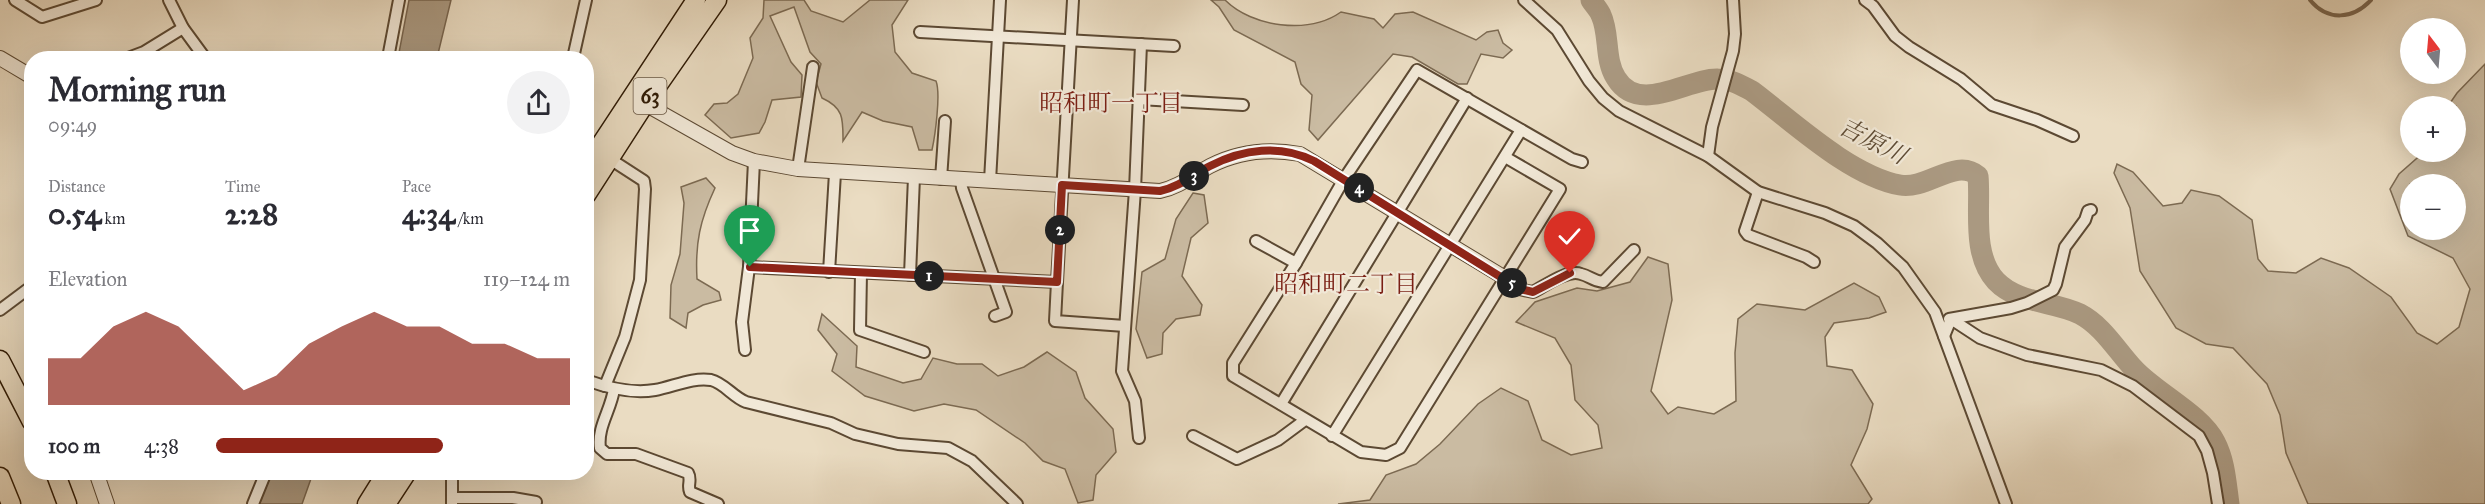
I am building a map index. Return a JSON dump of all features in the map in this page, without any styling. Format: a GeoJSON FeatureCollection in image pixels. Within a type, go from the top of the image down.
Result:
{"type":"FeatureCollection","features":[{"type":"Feature","properties":{"kind":"main road","name":"63"},"geometry":{"type":"LineString","coordinates":[[594,183],[610,159],[638,100],[696,0]]}},
{"type":"Feature","properties":{"kind":"main road","name":"63"},"geometry":{"type":"LineString","coordinates":[[594,157],[717,0]]}},
{"type":"Feature","properties":{"kind":"main road"},"geometry":{"type":"LineString","coordinates":[[0,360],[24,406]]}},
{"type":"Feature","properties":{"kind":"main road"},"geometry":{"type":"LineString","coordinates":[[0,477],[11,504]]}},
{"type":"Feature","properties":{"kind":"main road"},"geometry":{"type":"LineString","coordinates":[[58,480],[68,504]]}},
{"type":"Feature","properties":{"kind":"main road"},"geometry":{"type":"LineString","coordinates":[[367,504],[382,480]]}},
{"type":"Feature","properties":{"kind":"main road"},"geometry":{"type":"LineString","coordinates":[[386,504],[402,480]]}},
{"type":"Feature","properties":{"kind":"street"},"geometry":{"type":"LineString","coordinates":[[15,0],[42,17],[96,0]]}},
{"type":"Feature","properties":{"kind":"street"},"geometry":{"type":"LineString","coordinates":[[169,0],[183,27],[200,51]]}},
{"type":"Feature","properties":{"kind":"street"},"geometry":{"type":"LineString","coordinates":[[389,51],[399,0]]}},
{"type":"Feature","properties":{"kind":"street"},"geometry":{"type":"LineString","coordinates":[[575,51],[586,0]]}},
{"type":"Feature","properties":{"kind":"street"},"geometry":{"type":"LineString","coordinates":[[990,181],[1000,0]]}},
{"type":"Feature","properties":{"kind":"street"},"geometry":{"type":"LineString","coordinates":[[1073,0],[1056,321],[1125,326]]}},
{"type":"Feature","properties":{"kind":"street"},"geometry":{"type":"LineString","coordinates":[[1524,0],[1557,30],[1589,81],[1603,98],[1619,111],[1708,156],[1758,192],[1824,213],[1854,226],[1903,267],[1935,312],[2006,504]]}},
{"type":"Feature","properties":{"kind":"street"},"geometry":{"type":"LineString","coordinates":[[1708,156],[1712,127],[1735,34],[1733,0]]}},
{"type":"Feature","properties":{"kind":"street"},"geometry":{"type":"LineString","coordinates":[[1865,0],[1873,6],[1895,36],[1961,79],[1992,105],[2037,120],[2073,136]]}},
{"type":"Feature","properties":{"kind":"street"},"geometry":{"type":"LineString","coordinates":[[146,51],[183,27]]}},
{"type":"Feature","properties":{"kind":"street"},"geometry":{"type":"LineString","coordinates":[[920,32],[1174,46]]}},
{"type":"Feature","properties":{"kind":"street"},"geometry":{"type":"LineString","coordinates":[[1139,438],[1135,401],[1122,371],[1135,190],[1141,44]]}},
{"type":"Feature","properties":{"kind":"street"},"geometry":{"type":"LineString","coordinates":[[0,58],[24,72]]}},
{"type":"Feature","properties":{"kind":"street"},"geometry":{"type":"LineString","coordinates":[[798,169],[813,67]]}},
{"type":"Feature","properties":{"kind":"street"},"geometry":{"type":"LineString","coordinates":[[1505,158],[1560,189],[1400,448],[1386,455],[1361,452],[1233,376],[1233,363],[1296,263],[1344,179],[1417,70],[1572,159],[1582,162]]}},
{"type":"Feature","properties":{"kind":"street"},"geometry":{"type":"LineString","coordinates":[[1281,404],[1467,98]]}},
{"type":"Feature","properties":{"kind":"street"},"geometry":{"type":"LineString","coordinates":[[1139,99],[1243,105]]}},
{"type":"Feature","properties":{"kind":"street"},"geometry":{"type":"LineString","coordinates":[[638,100],[707,141],[754,161],[836,173],[1160,191],[1173,188],[1234,155],[1252,151],[1280,150],[1300,154],[1520,289],[1533,292],[1570,273],[1581,273],[1593,281],[1603,282],[1634,250]]}},
{"type":"Feature","properties":{"kind":"street"},"geometry":{"type":"LineString","coordinates":[[941,178],[945,121]]}},
{"type":"Feature","properties":{"kind":"street"},"geometry":{"type":"LineString","coordinates":[[1332,436],[1521,130]]}},
{"type":"Feature","properties":{"kind":"street"},"geometry":{"type":"LineString","coordinates":[[610,159],[644,181],[645,189],[640,280],[609,388],[613,399],[598,436],[600,448],[608,454],[636,454],[688,473],[691,478],[688,488],[690,492],[718,504]]}},
{"type":"Feature","properties":{"kind":"street"},"geometry":{"type":"LineString","coordinates":[[745,350],[742,322],[750,267],[754,161]]}},
{"type":"Feature","properties":{"kind":"street"},"geometry":{"type":"LineString","coordinates":[[829,272],[836,173]]}},
{"type":"Feature","properties":{"kind":"street"},"geometry":{"type":"LineString","coordinates":[[910,275],[914,177]]}},
{"type":"Feature","properties":{"kind":"street"},"geometry":{"type":"LineString","coordinates":[[962,180],[962,188],[1006,312],[995,316]]}},
{"type":"Feature","properties":{"kind":"street"},"geometry":{"type":"LineString","coordinates":[[1758,192],[1745,231],[1748,235],[1814,262]]}},
{"type":"Feature","properties":{"kind":"street"},"geometry":{"type":"LineString","coordinates":[[1951,319],[2027,303],[2053,290],[2065,247],[2091,210]]}},
{"type":"Feature","properties":{"kind":"street"},"geometry":{"type":"LineString","coordinates":[[1256,241],[1296,263]]}},
{"type":"Feature","properties":{"kind":"street"},"geometry":{"type":"LineString","coordinates":[[750,267],[1057,282]]}},
{"type":"Feature","properties":{"kind":"street"},"geometry":{"type":"LineString","coordinates":[[861,273],[860,330],[924,352]]}},
{"type":"Feature","properties":{"kind":"street"},"geometry":{"type":"LineString","coordinates":[[0,310],[24,292]]}},
{"type":"Feature","properties":{"kind":"street"},"geometry":{"type":"LineString","coordinates":[[1935,312],[1951,319],[1980,338],[2027,355],[2102,370],[2133,386],[2199,436],[2207,451],[2218,504]]}},
{"type":"Feature","properties":{"kind":"street"},"geometry":{"type":"LineString","coordinates":[[1944,336],[1951,319]]}},
{"type":"Feature","properties":{"kind":"street"},"geometry":{"type":"LineString","coordinates":[[594,383],[609,388],[652,390],[693,380],[710,380],[737,398],[765,408],[831,423],[855,434],[898,444],[948,448],[972,461],[1017,504]]}},
{"type":"Feature","properties":{"kind":"street"},"geometry":{"type":"LineString","coordinates":[[1193,436],[1237,459],[1278,440],[1305,420]]}},
{"type":"Feature","properties":{"kind":"street"},"geometry":{"type":"LineString","coordinates":[[99,480],[107,504]]}},
{"type":"Feature","properties":{"kind":"street"},"geometry":{"type":"LineString","coordinates":[[253,504],[263,480]]}},
{"type":"Feature","properties":{"kind":"street"},"geometry":{"type":"LineString","coordinates":[[452,480],[452,501],[513,498],[536,502]]}},
{"type":"Feature","properties":{"kind":"shaded area"},"geometry":{"type":"Polygon","coordinates":[[[409,0],[451,0],[439,51],[399,51],[409,0]]]}},
{"type":"Feature","properties":{"kind":"shaded area"},"geometry":{"type":"Polygon","coordinates":[[[764,0],[804,0],[811,11],[843,22],[870,0],[908,0],[892,25],[895,52],[912,73],[936,81],[938,105],[932,150],[919,150],[912,127],[883,121],[862,112],[843,141],[841,115],[835,106],[822,98],[816,82],[821,64],[810,52],[794,7],[770,16],[791,62],[802,75],[801,97],[772,100],[759,133],[731,138],[705,115],[714,104],[727,103],[738,94],[753,58],[750,38],[763,18],[764,0]]]}},
{"type":"Feature","properties":{"kind":"shaded area"},"geometry":{"type":"Polygon","coordinates":[[[1211,0],[1225,0],[1250,16],[1281,25],[1313,24],[1341,12],[1374,19],[1383,28],[1395,14],[1413,12],[1476,40],[1487,32],[1498,30],[1503,43],[1512,50],[1503,58],[1481,54],[1467,84],[1458,84],[1412,57],[1393,54],[1318,140],[1309,130],[1312,95],[1301,84],[1295,62],[1234,30],[1219,7],[1211,0]]]}},
{"type":"Feature","properties":{"kind":"shaded area"},"geometry":{"type":"Polygon","coordinates":[[[2485,64],[2485,504],[2308,504],[2286,453],[2280,415],[2267,384],[2233,348],[2206,344],[2176,328],[2140,271],[2130,208],[2114,173],[2117,164],[2133,172],[2163,206],[2182,203],[2191,190],[2219,196],[2252,220],[2258,259],[2268,271],[2296,273],[2321,258],[2349,268],[2391,297],[2417,333],[2437,344],[2459,327],[2470,289],[2453,258],[2416,240],[2466,240],[2466,174],[2400,174],[2400,215],[2390,189],[2399,174],[2413,162],[2466,162],[2466,96],[2455,96],[2485,64]]]}},
{"type":"Feature","properties":{"kind":"shaded area"},"geometry":{"type":"Polygon","coordinates":[[[706,178],[715,188],[700,232],[697,279],[719,292],[721,300],[703,305],[688,313],[686,328],[670,318],[671,285],[680,254],[684,203],[681,187],[706,178]]]}},
{"type":"Feature","properties":{"kind":"shaded area"},"geometry":{"type":"Polygon","coordinates":[[[1193,193],[1204,195],[1208,223],[1191,238],[1182,276],[1202,305],[1200,315],[1176,319],[1163,333],[1162,354],[1147,358],[1136,329],[1142,272],[1165,259],[1176,219],[1193,193]]]}},
{"type":"Feature","properties":{"kind":"shaded area"},"geometry":{"type":"Polygon","coordinates":[[[1648,257],[1668,264],[1672,300],[1651,391],[1668,414],[1678,407],[1714,414],[1736,401],[1735,353],[1738,319],[1757,304],[1805,310],[1854,283],[1879,297],[1886,312],[1869,318],[1834,323],[1825,337],[1827,366],[1852,370],[1873,404],[1867,429],[1851,465],[1872,499],[1868,504],[1338,504],[1370,500],[1386,475],[1416,464],[1440,444],[1478,404],[1501,388],[1528,401],[1542,440],[1571,455],[1602,448],[1598,425],[1575,400],[1571,365],[1555,338],[1516,322],[1535,302],[1577,288],[1597,291],[1630,282],[1648,257]]]}},
{"type":"Feature","properties":{"kind":"shaded area"},"geometry":{"type":"Polygon","coordinates":[[[822,314],[857,346],[856,367],[903,383],[921,379],[933,358],[957,364],[982,364],[998,376],[1024,367],[1047,352],[1076,372],[1085,398],[1113,429],[1116,452],[1096,475],[1093,500],[1078,503],[1065,469],[1043,461],[1025,443],[976,410],[944,404],[914,411],[865,396],[832,371],[837,354],[818,330],[822,314]]]}},
{"type":"Feature","properties":{"kind":"shaded area"},"geometry":{"type":"Polygon","coordinates":[[[269,480],[311,480],[302,504],[259,504],[269,480]]]}},
{"type":"Feature","properties":{"kind":"waterway","name":"吉原川"},"geometry":{"type":"LineString","coordinates":[[1591,0],[1604,22],[1612,71],[1626,89],[1637,94],[1650,95],[1706,80],[1727,80],[1752,91],[1822,146],[1861,171],[1881,180],[1910,185],[1960,170],[1969,171],[1978,176],[1980,244],[1988,270],[1996,281],[2015,294],[2070,310],[2088,319],[2103,332],[2143,378],[2200,422],[2215,442],[2221,457],[2229,504]]}},
{"type":"Feature","properties":{"kind":"waterway"},"geometry":{"type":"LineString","coordinates":[[2310,0],[2317,7],[2332,15],[2349,14],[2371,0]]}},
{"type":"Feature","properties":{"kind":"district","name":"昭和町一丁目"},"geometry":{"type":"Point","coordinates":[1111,103]}},
{"type":"Feature","properties":{"kind":"district","name":"昭和町二丁目"},"geometry":{"type":"Point","coordinates":[1346,284]}},
{"type":"Feature","properties":{"kind":"route"},"geometry":{"type":"LineString","coordinates":[[750,267],[1057,282],[1062,185],[1160,191],[1173,188],[1234,155],[1252,151],[1280,150],[1300,154],[1314,161],[1520,289],[1533,292],[1570,273]]}}]}
